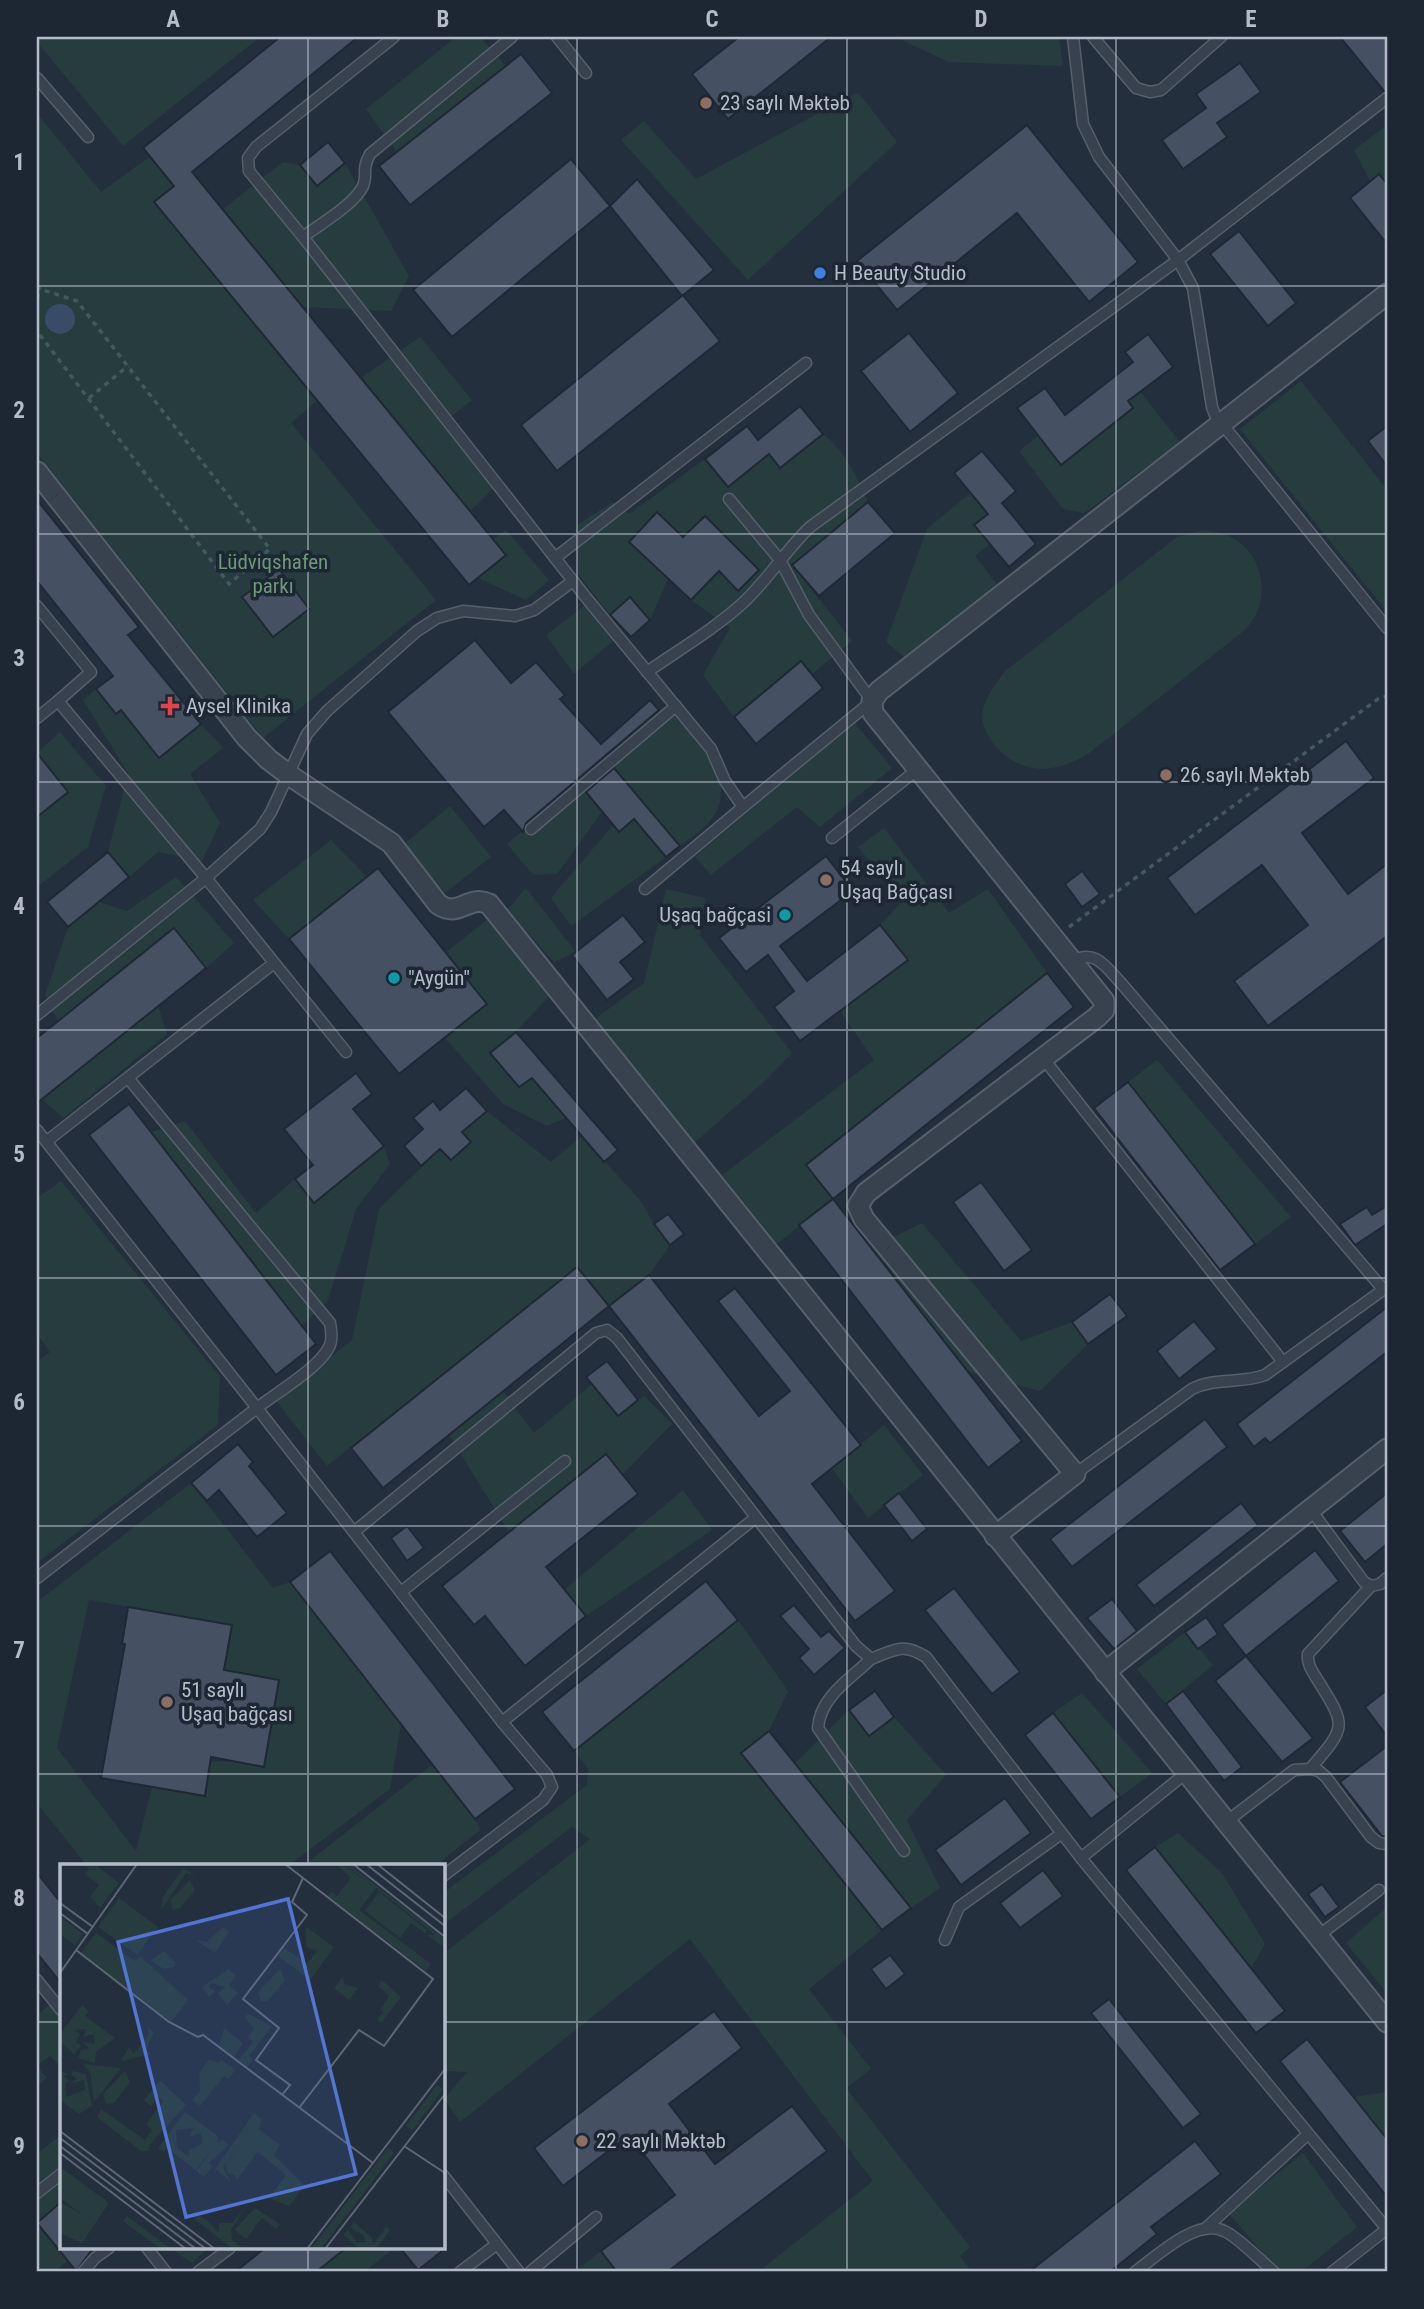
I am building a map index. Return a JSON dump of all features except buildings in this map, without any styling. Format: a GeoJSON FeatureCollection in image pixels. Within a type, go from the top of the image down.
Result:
{"type":"FeatureCollection","features":[{"type":"Feature","properties":{"kind":"street"},"geometry":{"type":"LineString","coordinates":[[995,1536],[1075,1474],[864,1219],[858,1206],[866,1193],[1104,1010],[1104,1002],[873,713],[872,701],[879,691],[1387,294]]}},
{"type":"Feature","properties":{"kind":"street"},"geometry":{"type":"LineString","coordinates":[[37,472],[247,738],[289,775],[391,843],[438,904],[455,910],[474,901],[489,904],[1387,2022]]}},
{"type":"Feature","properties":{"kind":"street"},"geometry":{"type":"LineString","coordinates":[[1105,1672],[1387,1449]]}},
{"type":"Feature","properties":{"kind":"lane"},"geometry":{"type":"LineString","coordinates":[[394,37],[256,147],[248,158],[250,172],[573,581],[711,748],[725,781],[743,807]]}},
{"type":"Feature","properties":{"kind":"lane"},"geometry":{"type":"LineString","coordinates":[[303,237],[357,195],[365,184],[364,165],[370,154],[512,37]]}},
{"type":"Feature","properties":{"kind":"lane"},"geometry":{"type":"LineString","coordinates":[[556,37],[586,73]]}},
{"type":"Feature","properties":{"kind":"lane"},"geometry":{"type":"LineString","coordinates":[[1073,37],[1083,124],[1099,157],[1178,260],[1193,288],[1212,407],[1221,426],[1387,628]]}},
{"type":"Feature","properties":{"kind":"lane"},"geometry":{"type":"LineString","coordinates":[[1093,37],[1136,88],[1150,92],[1161,90],[1221,37]]}},
{"type":"Feature","properties":{"kind":"lane"},"geometry":{"type":"LineString","coordinates":[[37,78],[88,137]]}},
{"type":"Feature","properties":{"kind":"lane"},"geometry":{"type":"LineString","coordinates":[[647,672],[728,616],[762,583],[810,527],[1178,260],[1387,98]]}},
{"type":"Feature","properties":{"kind":"lane"},"geometry":{"type":"LineString","coordinates":[[555,558],[806,363]]}},
{"type":"Feature","properties":{"kind":"lane"},"geometry":{"type":"LineString","coordinates":[[645,889],[872,701],[809,615],[780,560],[729,499]]}},
{"type":"Feature","properties":{"kind":"lane"},"geometry":{"type":"LineString","coordinates":[[37,1015],[206,878],[260,829],[271,812],[307,734],[327,711],[417,631],[437,618],[463,611],[515,616],[534,610],[573,581]]}},
{"type":"Feature","properties":{"kind":"lane"},"geometry":{"type":"LineString","coordinates":[[37,606],[91,672],[37,718]]}},
{"type":"Feature","properties":{"kind":"lane"},"geometry":{"type":"LineString","coordinates":[[58,701],[206,878],[346,1052]]}},
{"type":"Feature","properties":{"kind":"lane"},"geometry":{"type":"LineString","coordinates":[[531,828],[676,706]]}},
{"type":"Feature","properties":{"kind":"lane"},"geometry":{"type":"LineString","coordinates":[[832,838],[919,768]]}},
{"type":"Feature","properties":{"kind":"lane"},"geometry":{"type":"LineString","coordinates":[[1072,961],[1083,955],[1097,959],[1121,983],[1385,1288],[1265,1375],[1241,1382],[1202,1384],[1192,1389],[1075,1474]]}},
{"type":"Feature","properties":{"kind":"lane"},"geometry":{"type":"LineString","coordinates":[[47,1141],[274,963]]}},
{"type":"Feature","properties":{"kind":"lane"},"geometry":{"type":"LineString","coordinates":[[1043,1058],[1283,1362]]}},
{"type":"Feature","properties":{"kind":"lane"},"geometry":{"type":"LineString","coordinates":[[37,1578],[318,1362],[329,1348],[332,1337],[330,1323],[128,1077]]}},
{"type":"Feature","properties":{"kind":"lane"},"geometry":{"type":"LineString","coordinates":[[37,1130],[502,1722],[547,1775],[552,1787],[543,1800],[444,1875]]}},
{"type":"Feature","properties":{"kind":"lane"},"geometry":{"type":"LineString","coordinates":[[354,1532],[596,1334],[607,1330],[617,1338],[856,1646],[871,1659]]}},
{"type":"Feature","properties":{"kind":"lane"},"geometry":{"type":"LineString","coordinates":[[401,1592],[565,1461]]}},
{"type":"Feature","properties":{"kind":"lane"},"geometry":{"type":"LineString","coordinates":[[1311,1510],[1364,1582],[1371,1586]]}},
{"type":"Feature","properties":{"kind":"lane"},"geometry":{"type":"LineString","coordinates":[[502,1722],[755,1518]]}},
{"type":"Feature","properties":{"kind":"lane"},"geometry":{"type":"LineString","coordinates":[[1310,1769],[1333,1742],[1340,1722],[1334,1706],[1307,1661],[1308,1654],[1371,1586],[1380,1584],[1387,1578]]}},
{"type":"Feature","properties":{"kind":"lane"},"geometry":{"type":"LineString","coordinates":[[904,1851],[818,1728],[818,1717],[824,1703],[871,1659],[899,1648],[913,1649],[926,1657],[1061,1834],[1387,2229],[1332,2272]]}},
{"type":"Feature","properties":{"kind":"lane"},"geometry":{"type":"LineString","coordinates":[[1226,1822],[1294,1770],[1310,1769],[1319,1771],[1326,1777],[1371,1836],[1379,1843],[1387,1843]]}},
{"type":"Feature","properties":{"kind":"lane"},"geometry":{"type":"LineString","coordinates":[[1081,1858],[1186,1773]]}},
{"type":"Feature","properties":{"kind":"lane"},"geometry":{"type":"LineString","coordinates":[[944,1940],[959,1907],[1061,1834]]}},
{"type":"Feature","properties":{"kind":"lane"},"geometry":{"type":"LineString","coordinates":[[1318,1936],[1379,1890]]}},
{"type":"Feature","properties":{"kind":"lane"},"geometry":{"type":"LineString","coordinates":[[37,1980],[60,2009]]}},
{"type":"Feature","properties":{"kind":"lane"},"geometry":{"type":"LineString","coordinates":[[1135,2272],[1192,2232],[1207,2227],[1308,2134]]}},
{"type":"Feature","properties":{"kind":"lane"},"geometry":{"type":"LineString","coordinates":[[37,2193],[60,2175]]}},
{"type":"Feature","properties":{"kind":"lane"},"geometry":{"type":"LineString","coordinates":[[444,2176],[519,2272]]}},
{"type":"Feature","properties":{"kind":"lane"},"geometry":{"type":"LineString","coordinates":[[530,2272],[596,2217]]}},
{"type":"Feature","properties":{"kind":"lane"},"geometry":{"type":"LineString","coordinates":[[1207,2227],[1226,2231],[1274,2272]]}},
{"type":"Feature","properties":{"kind":"lane"},"geometry":{"type":"LineString","coordinates":[[460,2272],[496,2244]]}},
{"type":"Feature","properties":{"kind":"lane"},"geometry":{"type":"LineString","coordinates":[[83,2272],[106,2250]]}},
{"type":"Feature","properties":{"kind":"lane"},"geometry":{"type":"LineString","coordinates":[[149,2250],[166,2272]]}},
{"type":"Feature","properties":{"kind":"lane"},"geometry":{"type":"LineString","coordinates":[[198,2272],[227,2250]]}},
{"type":"Feature","properties":{"kind":"path"},"geometry":{"type":"LineString","coordinates":[[37,299],[38,287],[77,301],[270,548],[229,583],[37,331]]}},
{"type":"Feature","properties":{"kind":"path"},"geometry":{"type":"LineString","coordinates":[[88,398],[128,366]]}},
{"type":"Feature","properties":{"kind":"path"},"geometry":{"type":"LineString","coordinates":[[1053,938],[1378,699],[1387,696]]}},
{"type":"Feature","properties":{"kind":"green space"},"geometry":{"type":"Polygon","coordinates":[[[37,37],[260,37],[123,146],[37,42],[37,37]]]}},
{"type":"Feature","properties":{"kind":"green space"},"geometry":{"type":"Polygon","coordinates":[[[456,37],[480,37],[506,66],[397,152],[366,109],[456,37]]]}},
{"type":"Feature","properties":{"kind":"green space"},"geometry":{"type":"Polygon","coordinates":[[[895,37],[1059,37],[1063,66],[949,62],[895,37]]]}},
{"type":"Feature","properties":{"kind":"green space"},"geometry":{"type":"Polygon","coordinates":[[[858,92],[897,142],[748,280],[621,140],[644,121],[696,179],[858,92]]]}},
{"type":"Feature","properties":{"kind":"green space","name":"Lüdviqshafen parkı"},"geometry":{"type":"Polygon","coordinates":[[[37,113],[101,192],[149,157],[174,186],[155,203],[317,401],[291,423],[436,600],[263,738],[37,453],[37,113]]]}},
{"type":"Feature","properties":{"kind":"green space"},"geometry":{"type":"Polygon","coordinates":[[[1387,125],[1387,184],[1379,174],[1370,181],[1354,150],[1387,125]]]}},
{"type":"Feature","properties":{"kind":"green space"},"geometry":{"type":"Polygon","coordinates":[[[283,162],[300,165],[317,185],[345,163],[409,276],[391,311],[303,307],[223,209],[283,162]]]}},
{"type":"Feature","properties":{"kind":"green space"},"geometry":{"type":"Polygon","coordinates":[[[420,337],[472,400],[449,418],[499,483],[470,511],[361,378],[420,337]]]}},
{"type":"Feature","properties":{"kind":"green space"},"geometry":{"type":"Polygon","coordinates":[[[1123,370],[1180,442],[1084,513],[1063,509],[1019,451],[1038,436],[1061,464],[1133,408],[1111,379],[1123,370]]]}},
{"type":"Feature","properties":{"kind":"green space"},"geometry":{"type":"Polygon","coordinates":[[[1301,381],[1385,487],[1387,485],[1387,612],[1240,429],[1301,381]]]}},
{"type":"Feature","properties":{"kind":"green space"},"geometry":{"type":"Polygon","coordinates":[[[823,434],[844,456],[868,502],[793,565],[852,641],[812,674],[801,661],[734,717],[703,675],[730,628],[691,600],[719,571],[738,591],[759,570],[706,516],[683,537],[657,513],[629,542],[668,579],[650,620],[630,597],[610,615],[578,574],[577,525],[613,502],[629,514],[705,459],[728,487],[769,454],[780,468],[823,434]]]}},
{"type":"Feature","properties":{"kind":"green space"},"geometry":{"type":"Polygon","coordinates":[[[970,493],[988,514],[975,525],[990,544],[975,556],[999,587],[906,659],[886,642],[927,529],[970,493]]]}},
{"type":"Feature","properties":{"kind":"green space"},"geometry":{"type":"Polygon","coordinates":[[[506,530],[549,580],[526,600],[478,578],[506,555],[493,539],[506,530]]]}},
{"type":"Feature","properties":{"kind":"green space"},"geometry":{"type":"Polygon","coordinates":[[[1203,530],[1222,533],[1235,540],[1252,556],[1257,566],[1261,577],[1261,601],[1255,617],[1245,630],[1088,754],[1064,765],[1040,769],[1007,757],[990,738],[982,719],[984,705],[1005,671],[1177,537],[1203,530]]]}},
{"type":"Feature","properties":{"kind":"green space"},"geometry":{"type":"Polygon","coordinates":[[[585,605],[613,641],[574,674],[546,635],[585,605]]]}},
{"type":"Feature","properties":{"kind":"green space"},"geometry":{"type":"Polygon","coordinates":[[[96,689],[116,714],[138,696],[146,704],[128,719],[159,758],[201,724],[223,748],[190,774],[220,823],[202,861],[158,852],[129,877],[108,852],[128,773],[83,700],[96,689]]]}},
{"type":"Feature","properties":{"kind":"green space"},"geometry":{"type":"Polygon","coordinates":[[[668,709],[699,743],[716,769],[721,797],[709,822],[680,846],[622,777],[593,801],[602,812],[557,874],[533,875],[507,844],[668,709]]]}},
{"type":"Feature","properties":{"kind":"green space"},"geometry":{"type":"Polygon","coordinates":[[[854,722],[892,768],[820,827],[797,807],[711,875],[695,857],[854,722]]]}},
{"type":"Feature","properties":{"kind":"green space"},"geometry":{"type":"Polygon","coordinates":[[[60,732],[106,786],[88,847],[37,887],[37,817],[68,792],[37,753],[60,732]]]}},
{"type":"Feature","properties":{"kind":"green space"},"geometry":{"type":"Polygon","coordinates":[[[450,806],[491,857],[445,893],[403,845],[450,806]]]}},
{"type":"Feature","properties":{"kind":"green space"},"geometry":{"type":"Polygon","coordinates":[[[634,819],[666,857],[571,926],[551,898],[613,825],[619,832],[634,819]]]}},
{"type":"Feature","properties":{"kind":"green space"},"geometry":{"type":"Polygon","coordinates":[[[884,828],[949,913],[988,889],[1047,973],[806,1164],[833,1199],[777,1244],[722,1175],[874,1060],[840,1011],[908,959],[880,925],[903,901],[858,847],[884,828]]]}},
{"type":"Feature","properties":{"kind":"green space"},"geometry":{"type":"Polygon","coordinates":[[[331,840],[367,877],[289,939],[253,900],[331,840]]]}},
{"type":"Feature","properties":{"kind":"green space"},"geometry":{"type":"Polygon","coordinates":[[[176,877],[234,943],[206,968],[174,928],[58,1021],[45,995],[68,927],[99,902],[127,911],[176,877]]]}},
{"type":"Feature","properties":{"kind":"green space"},"geometry":{"type":"Polygon","coordinates":[[[526,888],[576,952],[554,962],[507,910],[526,888]]]}},
{"type":"Feature","properties":{"kind":"green space"},"geometry":{"type":"Polygon","coordinates":[[[666,889],[706,898],[700,935],[792,1053],[766,1080],[693,1144],[592,1021],[644,983],[666,889]]]}},
{"type":"Feature","properties":{"kind":"green space"},"geometry":{"type":"Polygon","coordinates":[[[487,920],[549,996],[516,1032],[490,1053],[519,1087],[546,1066],[554,1074],[540,1087],[566,1118],[547,1126],[503,1104],[445,1038],[487,1004],[446,952],[487,920]]]}},
{"type":"Feature","properties":{"kind":"green space"},"geometry":{"type":"Polygon","coordinates":[[[158,1006],[167,1034],[63,1118],[42,1099],[158,1006]]]}},
{"type":"Feature","properties":{"kind":"green space"},"geometry":{"type":"Polygon","coordinates":[[[1157,1060],[1291,1217],[1255,1244],[1128,1082],[1157,1060]]]}},
{"type":"Feature","properties":{"kind":"green space"},"geometry":{"type":"Polygon","coordinates":[[[487,1111],[551,1162],[582,1136],[640,1200],[670,1245],[649,1275],[609,1306],[577,1267],[327,1466],[276,1401],[352,1340],[379,1209],[440,1149],[451,1160],[471,1142],[462,1132],[487,1111]]]}},
{"type":"Feature","properties":{"kind":"green space"},"geometry":{"type":"Polygon","coordinates":[[[185,1121],[256,1213],[295,1179],[315,1203],[384,1146],[390,1164],[356,1209],[328,1300],[302,1326],[152,1132],[185,1121]]]}},
{"type":"Feature","properties":{"kind":"green space"},"geometry":{"type":"Polygon","coordinates":[[[61,1181],[220,1377],[218,1425],[37,1563],[37,1362],[50,1352],[37,1334],[37,1198],[61,1181]]]}},
{"type":"Feature","properties":{"kind":"green space"},"geometry":{"type":"Polygon","coordinates":[[[922,1223],[1021,1341],[1072,1322],[1088,1344],[1040,1391],[967,1371],[871,1248],[922,1223]]]}},
{"type":"Feature","properties":{"kind":"green space"},"geometry":{"type":"Polygon","coordinates":[[[592,1384],[618,1416],[644,1396],[672,1424],[622,1475],[605,1455],[509,1532],[449,1435],[503,1391],[534,1433],[592,1384]]]}},
{"type":"Feature","properties":{"kind":"green space"},"geometry":{"type":"Polygon","coordinates":[[[884,1425],[923,1475],[868,1518],[832,1468],[884,1425]]]}},
{"type":"Feature","properties":{"kind":"green space"},"geometry":{"type":"Polygon","coordinates":[[[191,1483],[273,1588],[290,1582],[401,1725],[390,1789],[291,1864],[85,1864],[37,1803],[37,1602],[191,1483]],[[89,1600],[57,1748],[136,1851],[152,1787],[204,1796],[210,1762],[229,1761],[265,1767],[279,1680],[243,1673],[238,1706],[181,1682],[231,1624],[89,1600]]]}},
{"type":"Feature","properties":{"kind":"green space"},"geometry":{"type":"Polygon","coordinates":[[[683,1490],[712,1530],[586,1616],[564,1590],[683,1490]]]}},
{"type":"Feature","properties":{"kind":"green space"},"geometry":{"type":"Polygon","coordinates":[[[738,1620],[788,1691],[769,1731],[741,1753],[882,1930],[809,1989],[871,2069],[846,2088],[970,2247],[960,2256],[972,2272],[758,2272],[873,2181],[690,1939],[460,2122],[444,2099],[467,2072],[444,2071],[444,1953],[590,1839],[572,1827],[444,1924],[444,1892],[587,1785],[588,1768],[574,1751],[738,1620]]]}},
{"type":"Feature","properties":{"kind":"green space"},"geometry":{"type":"Polygon","coordinates":[[[1185,1632],[1213,1665],[1166,1704],[1137,1669],[1185,1632]]]}},
{"type":"Feature","properties":{"kind":"green space"},"geometry":{"type":"Polygon","coordinates":[[[1082,1693],[1152,1773],[1120,1797],[1053,1713],[1082,1693]]]}},
{"type":"Feature","properties":{"kind":"green space"},"geometry":{"type":"Polygon","coordinates":[[[849,1710],[869,1735],[894,1717],[946,1775],[907,1820],[940,1888],[911,1908],[795,1763],[849,1710]]]}},
{"type":"Feature","properties":{"kind":"green space"},"geometry":{"type":"Polygon","coordinates":[[[432,1765],[475,1819],[480,1830],[438,1864],[306,1864],[432,1765]]]}},
{"type":"Feature","properties":{"kind":"green space"},"geometry":{"type":"Polygon","coordinates":[[[1178,1833],[1222,1873],[1265,1944],[1251,1968],[1155,1847],[1178,1833]]]}},
{"type":"Feature","properties":{"kind":"green space"},"geometry":{"type":"Polygon","coordinates":[[[1387,1907],[1387,1993],[1346,1943],[1387,1907]]]}},
{"type":"Feature","properties":{"kind":"green space"},"geometry":{"type":"Polygon","coordinates":[[[60,1996],[60,2066],[50,2056],[37,2066],[37,2015],[60,1996]]]}},
{"type":"Feature","properties":{"kind":"green space"},"geometry":{"type":"Polygon","coordinates":[[[37,2066],[47,2078],[37,2085],[37,2066]]]}},
{"type":"Feature","properties":{"kind":"green space"},"geometry":{"type":"Polygon","coordinates":[[[1387,2092],[1387,2139],[1354,2097],[1387,2092]]]}},
{"type":"Feature","properties":{"kind":"green space"},"geometry":{"type":"Polygon","coordinates":[[[60,2136],[60,2203],[37,2222],[37,2154],[60,2136]]]}},
{"type":"Feature","properties":{"kind":"green space"},"geometry":{"type":"Polygon","coordinates":[[[1303,2153],[1357,2227],[1301,2272],[1280,2272],[1228,2213],[1303,2153]]]}},
{"type":"Feature","properties":{"kind":"green space"},"geometry":{"type":"Polygon","coordinates":[[[37,2223],[68,2261],[54,2272],[37,2272],[37,2223]]]}},
{"type":"Feature","properties":{"kind":"green space"},"geometry":{"type":"Polygon","coordinates":[[[173,2250],[206,2250],[192,2263],[173,2250]]]}},
{"type":"Feature","properties":{"kind":"green space"},"geometry":{"type":"Polygon","coordinates":[[[344,2250],[392,2250],[364,2272],[316,2272],[344,2250]]]}},
{"type":"Feature","properties":{"kind":"green space"},"geometry":{"type":"Polygon","coordinates":[[[601,2251],[617,2272],[574,2272],[601,2251]]]}},
{"type":"Feature","properties":{"kind":"water"},"geometry":{"type":"Polygon","coordinates":[[[60,304],[66,305],[74,313],[74,325],[66,333],[60,334],[54,333],[46,325],[45,319],[46,313],[54,305],[60,304]]]}},
{"type":"Feature","properties":{"kind":"place","name":"23 saylı Məktəb"},"geometry":{"type":"Point","coordinates":[706,103]}},
{"type":"Feature","properties":{"kind":"place","name":"H Beauty Studio"},"geometry":{"type":"Point","coordinates":[820,273]}},
{"type":"Feature","properties":{"kind":"place","name":"Aysel Klinika"},"geometry":{"type":"Point","coordinates":[170,706]}},
{"type":"Feature","properties":{"kind":"place","name":"26 saylı Məktəb"},"geometry":{"type":"Point","coordinates":[1166,775]}},
{"type":"Feature","properties":{"kind":"place","name":"54 saylı Uşaq Bağçası"},"geometry":{"type":"Point","coordinates":[826,880]}},
{"type":"Feature","properties":{"kind":"place","name":"Uşaq bağçasi"},"geometry":{"type":"Point","coordinates":[785,915]}},
{"type":"Feature","properties":{"kind":"place","name":"\"Aygün\""},"geometry":{"type":"Point","coordinates":[394,978]}},
{"type":"Feature","properties":{"kind":"place","name":"51 saylı Uşaq bağçası"},"geometry":{"type":"Point","coordinates":[167,1702]}},
{"type":"Feature","properties":{"kind":"place","name":"22 saylı Məktəb"},"geometry":{"type":"Point","coordinates":[582,2141]}}]}
